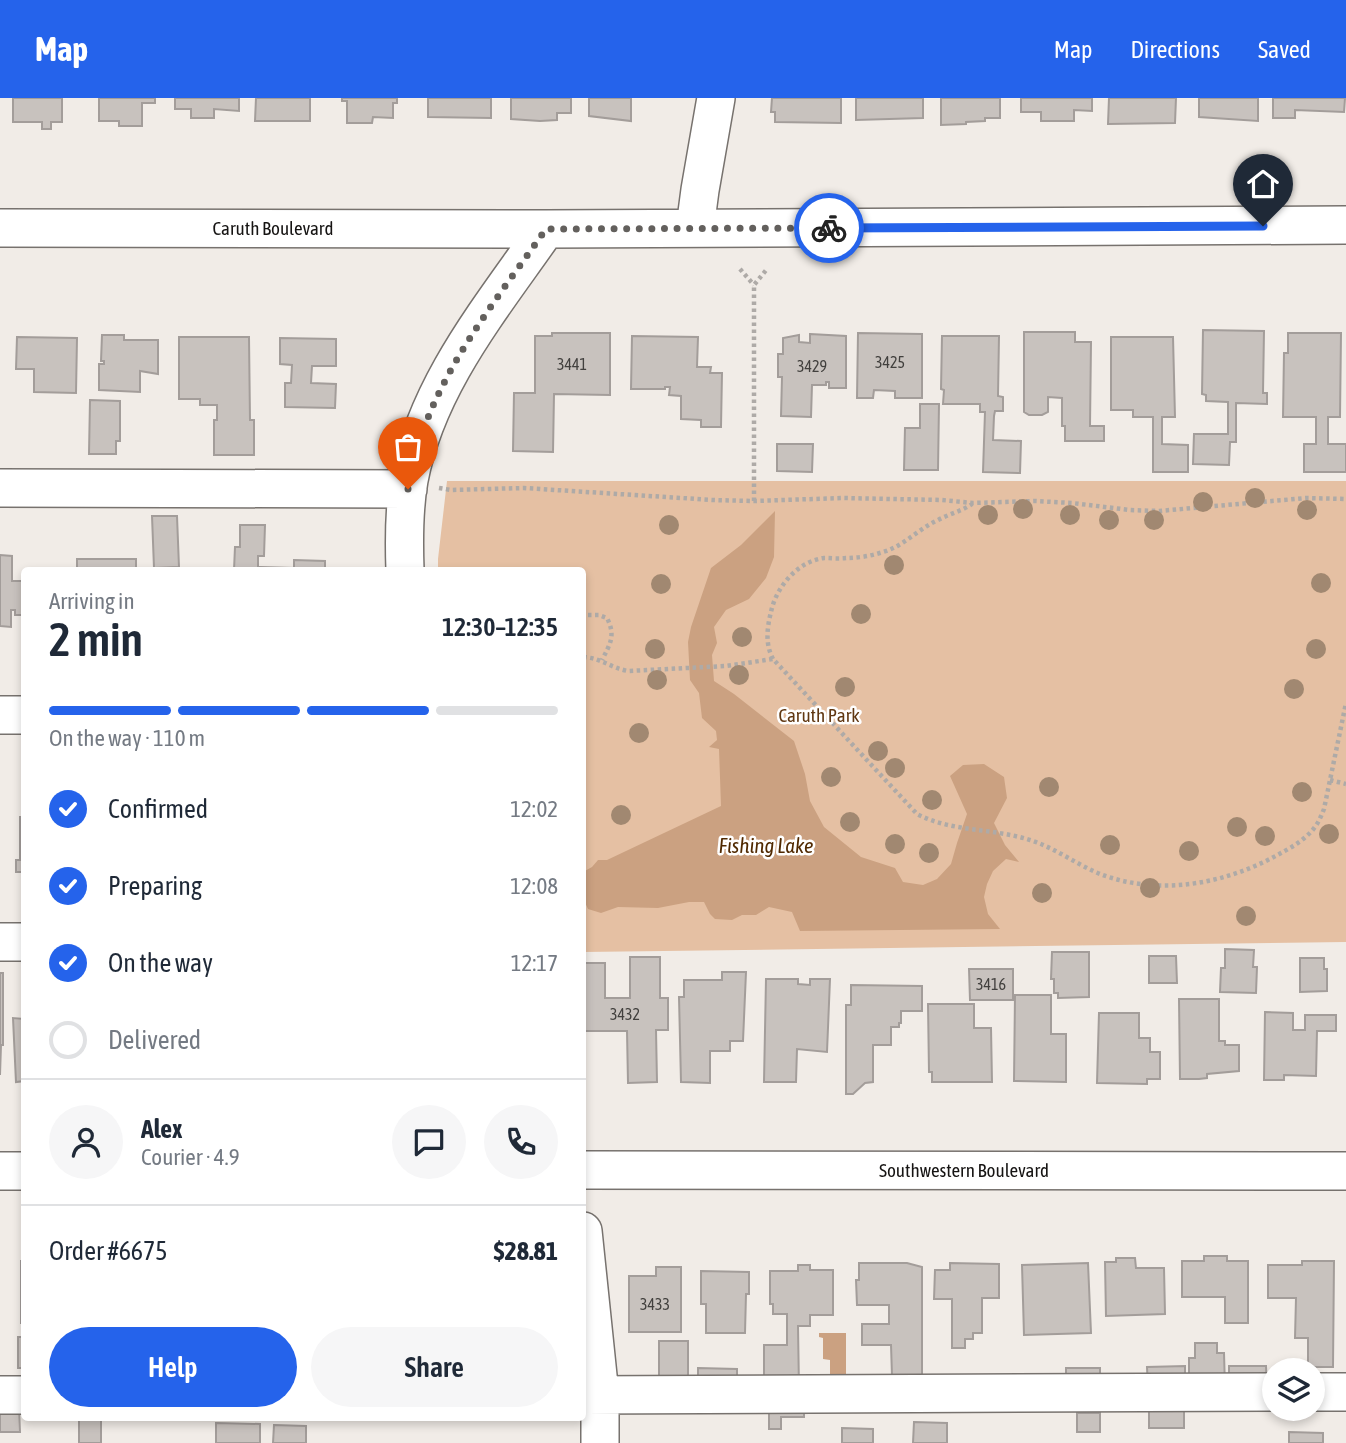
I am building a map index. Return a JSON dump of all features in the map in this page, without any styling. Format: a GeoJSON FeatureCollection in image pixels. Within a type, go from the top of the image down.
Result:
{"type":"FeatureCollection","features":[{"type":"Feature","properties":{"kind":"street"},"geometry":{"type":"LineString","coordinates":[[716,98],[695,228],[1346,225]]}},
{"type":"Feature","properties":{"kind":"street","name":"Caruth Boulevard"},"geometry":{"type":"LineString","coordinates":[[0,228],[695,228]]}},
{"type":"Feature","properties":{"kind":"street"},"geometry":{"type":"LineString","coordinates":[[405,567],[404,549],[418,486],[424,425],[447,376],[483,317],[546,229]]}},
{"type":"Feature","properties":{"kind":"street"},"geometry":{"type":"LineString","coordinates":[[0,488],[418,486]]}},
{"type":"Feature","properties":{"kind":"street"},"geometry":{"type":"LineString","coordinates":[[0,715],[21,715]]}},
{"type":"Feature","properties":{"kind":"street"},"geometry":{"type":"LineString","coordinates":[[0,942],[21,942]]}},
{"type":"Feature","properties":{"kind":"street","name":"Southwestern Boulevard"},"geometry":{"type":"LineString","coordinates":[[586,1170],[1346,1171]]}},
{"type":"Feature","properties":{"kind":"street"},"geometry":{"type":"LineString","coordinates":[[0,1171],[21,1171]]}},
{"type":"Feature","properties":{"kind":"street"},"geometry":{"type":"LineString","coordinates":[[586,1292],[591,1395],[600,1443]]}},
{"type":"Feature","properties":{"kind":"street"},"geometry":{"type":"LineString","coordinates":[[591,1395],[1262,1392]]}},
{"type":"Feature","properties":{"kind":"street"},"geometry":{"type":"LineString","coordinates":[[1325,1392],[1346,1392]]}},
{"type":"Feature","properties":{"kind":"street"},"geometry":{"type":"LineString","coordinates":[[0,1395],[21,1395]]}},
{"type":"Feature","properties":{"kind":"path"},"geometry":{"type":"LineString","coordinates":[[740,269],[754,285],[754,501]]}},
{"type":"Feature","properties":{"kind":"path"},"geometry":{"type":"LineString","coordinates":[[754,285],[768,269]]}},
{"type":"Feature","properties":{"kind":"path"},"geometry":{"type":"LineString","coordinates":[[418,486],[451,490],[524,488],[700,500],[909,498],[972,503],[1035,501],[1159,511],[1306,498],[1346,499]]}},
{"type":"Feature","properties":{"kind":"path"},"geometry":{"type":"LineString","coordinates":[[972,503],[939,519],[900,546],[845,559],[824,558],[802,566],[782,586],[772,608],[768,649],[773,659],[916,814],[938,824],[1031,840],[1096,873],[1114,879],[1167,885],[1198,883],[1235,874],[1258,866],[1291,848],[1309,835],[1317,824],[1324,809],[1346,703]]}},
{"type":"Feature","properties":{"kind":"path"},"geometry":{"type":"LineString","coordinates":[[588,615],[607,618],[612,628],[610,644],[602,660]]}},
{"type":"Feature","properties":{"kind":"path"},"geometry":{"type":"LineString","coordinates":[[586,657],[602,660],[628,671],[726,666],[773,659]]}},
{"type":"Feature","properties":{"kind":"path"},"geometry":{"type":"LineString","coordinates":[[1330,780],[1346,784]]}},
{"type":"Feature","properties":{"kind":"green space","name":"Caruth Park"},"geometry":{"type":"Polygon","coordinates":[[[447,481],[1346,481],[1346,942],[586,952],[586,567],[438,567],[447,481]]]}},
{"type":"Feature","properties":{"kind":"water","name":"Fishing Lake"},"geometry":{"type":"Polygon","coordinates":[[[775,511],[774,557],[766,578],[749,599],[726,610],[714,627],[717,643],[712,655],[714,681],[794,741],[805,774],[810,801],[824,827],[861,857],[895,868],[903,882],[923,885],[937,879],[951,864],[967,814],[950,776],[963,765],[984,764],[1004,777],[1007,798],[994,823],[1005,845],[1019,862],[1006,859],[993,871],[987,884],[984,897],[988,914],[1000,929],[800,931],[792,912],[769,907],[756,915],[742,915],[732,920],[715,919],[704,902],[658,908],[618,907],[601,913],[588,909],[586,870],[598,860],[607,860],[721,806],[719,749],[709,747],[717,740],[716,731],[702,718],[699,693],[690,680],[688,642],[711,568],[741,545],[775,511]]]}},
{"type":"Feature","properties":{"kind":"water"},"geometry":{"type":"Polygon","coordinates":[[[819,1333],[846,1333],[846,1378],[830,1378],[830,1360],[823,1359],[823,1338],[819,1337],[819,1333]]]}},
{"type":"Feature","properties":{"kind":"building"},"geometry":{"type":"Polygon","coordinates":[[[13,98],[62,98],[62,122],[51,122],[51,129],[42,129],[42,122],[13,122],[13,98]]]}},
{"type":"Feature","properties":{"kind":"building"},"geometry":{"type":"Polygon","coordinates":[[[99,98],[155,98],[155,103],[142,103],[142,126],[119,126],[119,121],[99,121],[99,98]]]}},
{"type":"Feature","properties":{"kind":"building"},"geometry":{"type":"Polygon","coordinates":[[[175,98],[239,98],[239,111],[214,109],[214,118],[191,118],[191,109],[175,109],[175,98]]]}},
{"type":"Feature","properties":{"kind":"building"},"geometry":{"type":"Polygon","coordinates":[[[256,98],[310,98],[310,121],[255,121],[256,98]]]}},
{"type":"Feature","properties":{"kind":"building"},"geometry":{"type":"Polygon","coordinates":[[[342,98],[397,98],[397,103],[393,103],[393,118],[373,117],[372,123],[347,123],[347,101],[342,101],[342,98]]]}},
{"type":"Feature","properties":{"kind":"building"},"geometry":{"type":"Polygon","coordinates":[[[428,98],[491,98],[491,118],[428,117],[428,98]]]}},
{"type":"Feature","properties":{"kind":"building"},"geometry":{"type":"Polygon","coordinates":[[[511,98],[571,98],[571,113],[557,113],[557,120],[511,119],[511,98]]]}},
{"type":"Feature","properties":{"kind":"building"},"geometry":{"type":"Polygon","coordinates":[[[589,98],[631,98],[631,121],[589,116],[589,98]]]}},
{"type":"Feature","properties":{"kind":"building"},"geometry":{"type":"Polygon","coordinates":[[[772,98],[841,98],[841,123],[775,122],[775,112],[771,112],[772,98]]]}},
{"type":"Feature","properties":{"kind":"building"},"geometry":{"type":"Polygon","coordinates":[[[856,98],[923,98],[923,118],[856,120],[856,98]]]}},
{"type":"Feature","properties":{"kind":"building"},"geometry":{"type":"Polygon","coordinates":[[[941,98],[1000,98],[1000,118],[941,125],[941,98]]]}},
{"type":"Feature","properties":{"kind":"building"},"geometry":{"type":"Polygon","coordinates":[[[1021,98],[1092,98],[1092,111],[1074,110],[1074,121],[1041,121],[1041,112],[1021,112],[1021,98]]]}},
{"type":"Feature","properties":{"kind":"building"},"geometry":{"type":"Polygon","coordinates":[[[1109,98],[1176,98],[1175,123],[1108,124],[1109,98]]]}},
{"type":"Feature","properties":{"kind":"building"},"geometry":{"type":"Polygon","coordinates":[[[1199,98],[1258,98],[1258,121],[1199,117],[1199,98]]]}},
{"type":"Feature","properties":{"kind":"building"},"geometry":{"type":"Polygon","coordinates":[[[1273,98],[1345,98],[1344,112],[1295,110],[1295,118],[1273,118],[1273,98]]]}},
{"type":"Feature","properties":{"kind":"building"},"geometry":{"type":"Polygon","coordinates":[[[1203,330],[1264,331],[1263,393],[1267,393],[1267,404],[1236,403],[1236,442],[1230,442],[1229,465],[1193,464],[1194,434],[1228,434],[1228,402],[1206,401],[1206,395],[1202,394],[1203,330]]]}},
{"type":"Feature","properties":{"kind":"building"},"geometry":{"type":"Polygon","coordinates":[[[1024,332],[1075,332],[1075,342],[1091,342],[1090,426],[1104,426],[1104,441],[1065,441],[1062,398],[1048,397],[1048,412],[1042,415],[1029,415],[1024,412],[1024,332]]]}},
{"type":"Feature","properties":{"kind":"building"},"geometry":{"type":"Polygon","coordinates":[[[552,333],[610,333],[610,395],[554,394],[553,452],[513,451],[514,393],[535,393],[535,336],[552,336],[552,333]]]}},
{"type":"Feature","properties":{"kind":"building"},"geometry":{"type":"Polygon","coordinates":[[[858,333],[922,334],[922,398],[895,398],[895,391],[874,390],[873,398],[857,398],[858,333]]]}},
{"type":"Feature","properties":{"kind":"building"},"geometry":{"type":"Polygon","coordinates":[[[1288,333],[1341,333],[1340,417],[1328,417],[1328,444],[1346,444],[1346,472],[1304,472],[1304,444],[1316,444],[1316,417],[1283,417],[1284,353],[1288,353],[1288,333]]]}},
{"type":"Feature","properties":{"kind":"building"},"geometry":{"type":"Polygon","coordinates":[[[810,334],[846,336],[846,388],[829,388],[829,382],[826,382],[826,385],[812,385],[811,417],[781,416],[782,377],[778,377],[778,354],[783,354],[783,338],[799,335],[799,342],[810,343],[810,334]]]}},
{"type":"Feature","properties":{"kind":"building"},"geometry":{"type":"Polygon","coordinates":[[[102,335],[124,335],[124,340],[158,340],[158,374],[140,371],[140,392],[99,390],[99,364],[104,364],[104,361],[101,361],[102,335]]]}},
{"type":"Feature","properties":{"kind":"building"},"geometry":{"type":"Polygon","coordinates":[[[632,336],[698,337],[697,367],[711,367],[710,373],[722,373],[721,427],[701,427],[701,420],[681,419],[681,396],[669,395],[670,387],[631,389],[632,336]]]}},
{"type":"Feature","properties":{"kind":"building"},"geometry":{"type":"Polygon","coordinates":[[[942,336],[999,336],[998,396],[1003,397],[1003,411],[995,411],[993,440],[1021,441],[1020,473],[983,472],[985,412],[980,412],[980,404],[943,404],[942,336]]]}},
{"type":"Feature","properties":{"kind":"building"},"geometry":{"type":"Polygon","coordinates":[[[17,337],[77,338],[76,393],[34,392],[34,369],[16,369],[17,337]]]}},
{"type":"Feature","properties":{"kind":"building"},"geometry":{"type":"Polygon","coordinates":[[[179,337],[249,337],[250,420],[254,420],[254,455],[214,455],[217,405],[200,405],[200,399],[179,399],[179,337]]]}},
{"type":"Feature","properties":{"kind":"building"},"geometry":{"type":"Polygon","coordinates":[[[1111,337],[1173,337],[1175,417],[1162,417],[1162,444],[1188,445],[1188,472],[1153,472],[1153,417],[1133,417],[1133,410],[1111,410],[1111,337]]]}},
{"type":"Feature","properties":{"kind":"building"},"geometry":{"type":"Polygon","coordinates":[[[280,338],[336,339],[336,366],[312,366],[311,383],[336,384],[335,408],[285,407],[285,383],[291,383],[292,365],[280,364],[280,338]]]}},
{"type":"Feature","properties":{"kind":"building"},"geometry":{"type":"Polygon","coordinates":[[[90,400],[120,401],[120,441],[116,441],[116,454],[89,454],[90,400]]]}},
{"type":"Feature","properties":{"kind":"building"},"geometry":{"type":"Polygon","coordinates":[[[920,404],[939,404],[938,470],[904,470],[905,428],[920,428],[920,404]]]}},
{"type":"Feature","properties":{"kind":"building"},"geometry":{"type":"Polygon","coordinates":[[[777,444],[813,444],[812,472],[777,471],[777,444]]]}},
{"type":"Feature","properties":{"kind":"building"},"geometry":{"type":"Polygon","coordinates":[[[152,516],[177,516],[179,567],[154,567],[152,516]]]}},
{"type":"Feature","properties":{"kind":"building"},"geometry":{"type":"Polygon","coordinates":[[[240,525],[265,525],[264,556],[258,556],[258,567],[234,567],[235,547],[240,547],[240,525]]]}},
{"type":"Feature","properties":{"kind":"building"},"geometry":{"type":"Polygon","coordinates":[[[0,555],[12,556],[12,581],[21,581],[21,615],[15,615],[15,610],[11,610],[11,627],[0,626],[0,555]]]}},
{"type":"Feature","properties":{"kind":"building"},"geometry":{"type":"Polygon","coordinates":[[[77,559],[136,559],[136,567],[77,567],[77,559]]]}},
{"type":"Feature","properties":{"kind":"building"},"geometry":{"type":"Polygon","coordinates":[[[294,560],[325,561],[325,567],[294,567],[294,560]]]}},
{"type":"Feature","properties":{"kind":"building"},"geometry":{"type":"Polygon","coordinates":[[[21,817],[21,872],[16,872],[16,860],[20,860],[21,817]]]}},
{"type":"Feature","properties":{"kind":"building"},"geometry":{"type":"Polygon","coordinates":[[[1225,949],[1254,950],[1253,967],[1257,967],[1256,993],[1220,992],[1221,968],[1225,968],[1225,949]]]}},
{"type":"Feature","properties":{"kind":"building"},"geometry":{"type":"Polygon","coordinates":[[[1052,952],[1089,952],[1089,997],[1058,998],[1058,993],[1054,993],[1054,979],[1051,979],[1052,952]]]}},
{"type":"Feature","properties":{"kind":"building"},"geometry":{"type":"Polygon","coordinates":[[[1149,956],[1176,956],[1177,983],[1149,983],[1149,956]]]}},
{"type":"Feature","properties":{"kind":"building"},"geometry":{"type":"Polygon","coordinates":[[[630,957],[660,957],[660,998],[668,998],[668,1030],[656,1030],[657,1082],[628,1083],[627,1031],[586,1031],[586,963],[605,963],[605,998],[630,998],[630,957]]]}},
{"type":"Feature","properties":{"kind":"building"},"geometry":{"type":"Polygon","coordinates":[[[1300,958],[1324,958],[1327,991],[1300,992],[1300,958]]]}},
{"type":"Feature","properties":{"kind":"building"},"geometry":{"type":"Polygon","coordinates":[[[969,969],[1013,969],[1013,1000],[970,1000],[969,969]]]}},
{"type":"Feature","properties":{"kind":"building"},"geometry":{"type":"Polygon","coordinates":[[[722,972],[746,972],[743,1041],[730,1041],[730,1051],[710,1051],[710,1083],[681,1082],[679,997],[684,997],[684,980],[722,980],[722,972]]]}},
{"type":"Feature","properties":{"kind":"building"},"geometry":{"type":"Polygon","coordinates":[[[0,973],[3,973],[3,1045],[0,1075],[0,973]]]}},
{"type":"Feature","properties":{"kind":"building"},"geometry":{"type":"Polygon","coordinates":[[[766,979],[798,979],[798,984],[810,985],[810,979],[830,979],[827,1052],[797,1049],[796,1082],[764,1082],[766,979]]]}},
{"type":"Feature","properties":{"kind":"building"},"geometry":{"type":"Polygon","coordinates":[[[851,985],[922,986],[922,1011],[901,1011],[899,1027],[891,1027],[891,1045],[873,1045],[873,1082],[865,1083],[853,1094],[846,1094],[846,1005],[851,1005],[851,985]]]}},
{"type":"Feature","properties":{"kind":"building"},"geometry":{"type":"Polygon","coordinates":[[[1015,995],[1051,995],[1051,1034],[1066,1034],[1066,1082],[1014,1081],[1015,995]]]}},
{"type":"Feature","properties":{"kind":"building"},"geometry":{"type":"Polygon","coordinates":[[[1179,999],[1219,999],[1219,1041],[1225,1041],[1225,1045],[1239,1045],[1239,1071],[1207,1074],[1207,1078],[1180,1079],[1179,999]]]}},
{"type":"Feature","properties":{"kind":"building"},"geometry":{"type":"Polygon","coordinates":[[[928,1004],[974,1004],[974,1028],[991,1028],[992,1082],[932,1082],[932,1072],[929,1072],[928,1004]]]}},
{"type":"Feature","properties":{"kind":"building"},"geometry":{"type":"Polygon","coordinates":[[[1265,1012],[1293,1013],[1293,1030],[1305,1030],[1305,1015],[1336,1015],[1336,1031],[1317,1031],[1316,1076],[1284,1075],[1284,1080],[1264,1080],[1265,1012]]]}},
{"type":"Feature","properties":{"kind":"building"},"geometry":{"type":"Polygon","coordinates":[[[1099,1013],[1139,1013],[1139,1038],[1150,1038],[1150,1052],[1160,1052],[1160,1079],[1147,1079],[1147,1084],[1097,1083],[1099,1013]]]}},
{"type":"Feature","properties":{"kind":"building"},"geometry":{"type":"Polygon","coordinates":[[[13,1018],[21,1019],[21,1081],[16,1082],[13,1018]]]}},
{"type":"Feature","properties":{"kind":"building"},"geometry":{"type":"Polygon","coordinates":[[[1204,1256],[1227,1256],[1227,1261],[1248,1261],[1248,1323],[1225,1323],[1225,1297],[1182,1297],[1182,1261],[1204,1261],[1204,1256]]]}},
{"type":"Feature","properties":{"kind":"building"},"geometry":{"type":"Polygon","coordinates":[[[1116,1258],[1135,1258],[1136,1268],[1164,1268],[1165,1314],[1106,1316],[1105,1262],[1116,1262],[1116,1258]]]}},
{"type":"Feature","properties":{"kind":"building"},"geometry":{"type":"Polygon","coordinates":[[[1302,1261],[1334,1261],[1333,1367],[1325,1367],[1325,1358],[1308,1358],[1308,1338],[1295,1338],[1296,1298],[1268,1298],[1268,1265],[1302,1265],[1302,1261]]]}},
{"type":"Feature","properties":{"kind":"building"},"geometry":{"type":"Polygon","coordinates":[[[859,1263],[907,1263],[922,1267],[922,1376],[892,1376],[891,1345],[862,1345],[862,1324],[889,1324],[889,1305],[857,1305],[856,1280],[859,1280],[859,1263]]]}},
{"type":"Feature","properties":{"kind":"building"},"geometry":{"type":"Polygon","coordinates":[[[950,1263],[999,1264],[999,1298],[982,1298],[982,1333],[973,1333],[973,1339],[965,1339],[965,1348],[952,1348],[952,1299],[934,1299],[935,1270],[950,1270],[950,1263]]]}},
{"type":"Feature","properties":{"kind":"building"},"geometry":{"type":"Polygon","coordinates":[[[1088,1263],[1091,1333],[1024,1335],[1022,1265],[1088,1263]]]}},
{"type":"Feature","properties":{"kind":"building"},"geometry":{"type":"Polygon","coordinates":[[[798,1265],[810,1265],[810,1270],[833,1270],[833,1315],[810,1315],[810,1326],[798,1326],[799,1389],[764,1389],[764,1345],[787,1345],[787,1314],[773,1314],[773,1304],[770,1304],[770,1271],[798,1271],[798,1265]]]}},
{"type":"Feature","properties":{"kind":"building"},"geometry":{"type":"Polygon","coordinates":[[[656,1267],[681,1267],[681,1332],[629,1332],[629,1276],[656,1276],[656,1267]]]}},
{"type":"Feature","properties":{"kind":"building"},"geometry":{"type":"Polygon","coordinates":[[[701,1271],[749,1272],[745,1333],[706,1333],[706,1304],[701,1304],[701,1271]]]}},
{"type":"Feature","properties":{"kind":"building"},"geometry":{"type":"Polygon","coordinates":[[[18,1337],[21,1337],[21,1368],[18,1368],[18,1337]]]}},
{"type":"Feature","properties":{"kind":"building"},"geometry":{"type":"Polygon","coordinates":[[[659,1341],[688,1341],[688,1384],[659,1384],[659,1341]]]}},
{"type":"Feature","properties":{"kind":"building"},"geometry":{"type":"Polygon","coordinates":[[[1195,1343],[1217,1343],[1217,1353],[1224,1353],[1225,1387],[1189,1387],[1189,1358],[1195,1358],[1195,1343]]]}},
{"type":"Feature","properties":{"kind":"building"},"geometry":{"type":"Polygon","coordinates":[[[1185,1366],[1185,1391],[1148,1391],[1147,1367],[1185,1366]]]}},
{"type":"Feature","properties":{"kind":"building"},"geometry":{"type":"Polygon","coordinates":[[[1229,1366],[1262,1366],[1262,1388],[1229,1389],[1229,1366]]]}},
{"type":"Feature","properties":{"kind":"building"},"geometry":{"type":"Polygon","coordinates":[[[698,1368],[737,1369],[737,1390],[698,1389],[698,1368]]]}},
{"type":"Feature","properties":{"kind":"building"},"geometry":{"type":"Polygon","coordinates":[[[1066,1368],[1100,1368],[1100,1392],[1066,1392],[1066,1368]]]}},
{"type":"Feature","properties":{"kind":"building"},"geometry":{"type":"Polygon","coordinates":[[[1149,1404],[1184,1404],[1184,1428],[1149,1428],[1149,1404]]]}},
{"type":"Feature","properties":{"kind":"building"},"geometry":{"type":"Polygon","coordinates":[[[769,1406],[804,1406],[804,1417],[781,1417],[781,1429],[769,1429],[769,1406]]]}},
{"type":"Feature","properties":{"kind":"building"},"geometry":{"type":"Polygon","coordinates":[[[19,1407],[20,1432],[0,1432],[0,1408],[19,1407]]]}},
{"type":"Feature","properties":{"kind":"building"},"geometry":{"type":"Polygon","coordinates":[[[1077,1413],[1100,1413],[1100,1432],[1077,1432],[1077,1413]]]}},
{"type":"Feature","properties":{"kind":"building"},"geometry":{"type":"Polygon","coordinates":[[[79,1421],[101,1421],[101,1443],[79,1443],[79,1421]]]}},
{"type":"Feature","properties":{"kind":"building"},"geometry":{"type":"Polygon","coordinates":[[[914,1422],[947,1423],[947,1443],[913,1443],[914,1422]]]}},
{"type":"Feature","properties":{"kind":"building"},"geometry":{"type":"Polygon","coordinates":[[[216,1423],[260,1424],[260,1443],[216,1443],[216,1423]]]}},
{"type":"Feature","properties":{"kind":"building"},"geometry":{"type":"Polygon","coordinates":[[[274,1425],[306,1426],[306,1443],[273,1443],[274,1425]]]}},
{"type":"Feature","properties":{"kind":"building"},"geometry":{"type":"Polygon","coordinates":[[[842,1428],[873,1429],[873,1443],[842,1443],[842,1428]]]}},
{"type":"Feature","properties":{"kind":"building"},"geometry":{"type":"Polygon","coordinates":[[[1289,1432],[1323,1433],[1323,1443],[1289,1443],[1289,1432]]]}},
{"type":"Feature","properties":{"kind":"way so far"},"geometry":{"type":"LineString","coordinates":[[408,489],[424,425],[447,376],[483,317],[546,229],[829,228]]}},
{"type":"Feature","properties":{"kind":"route"},"geometry":{"type":"LineString","coordinates":[[829,228],[1263,226]]}}]}
